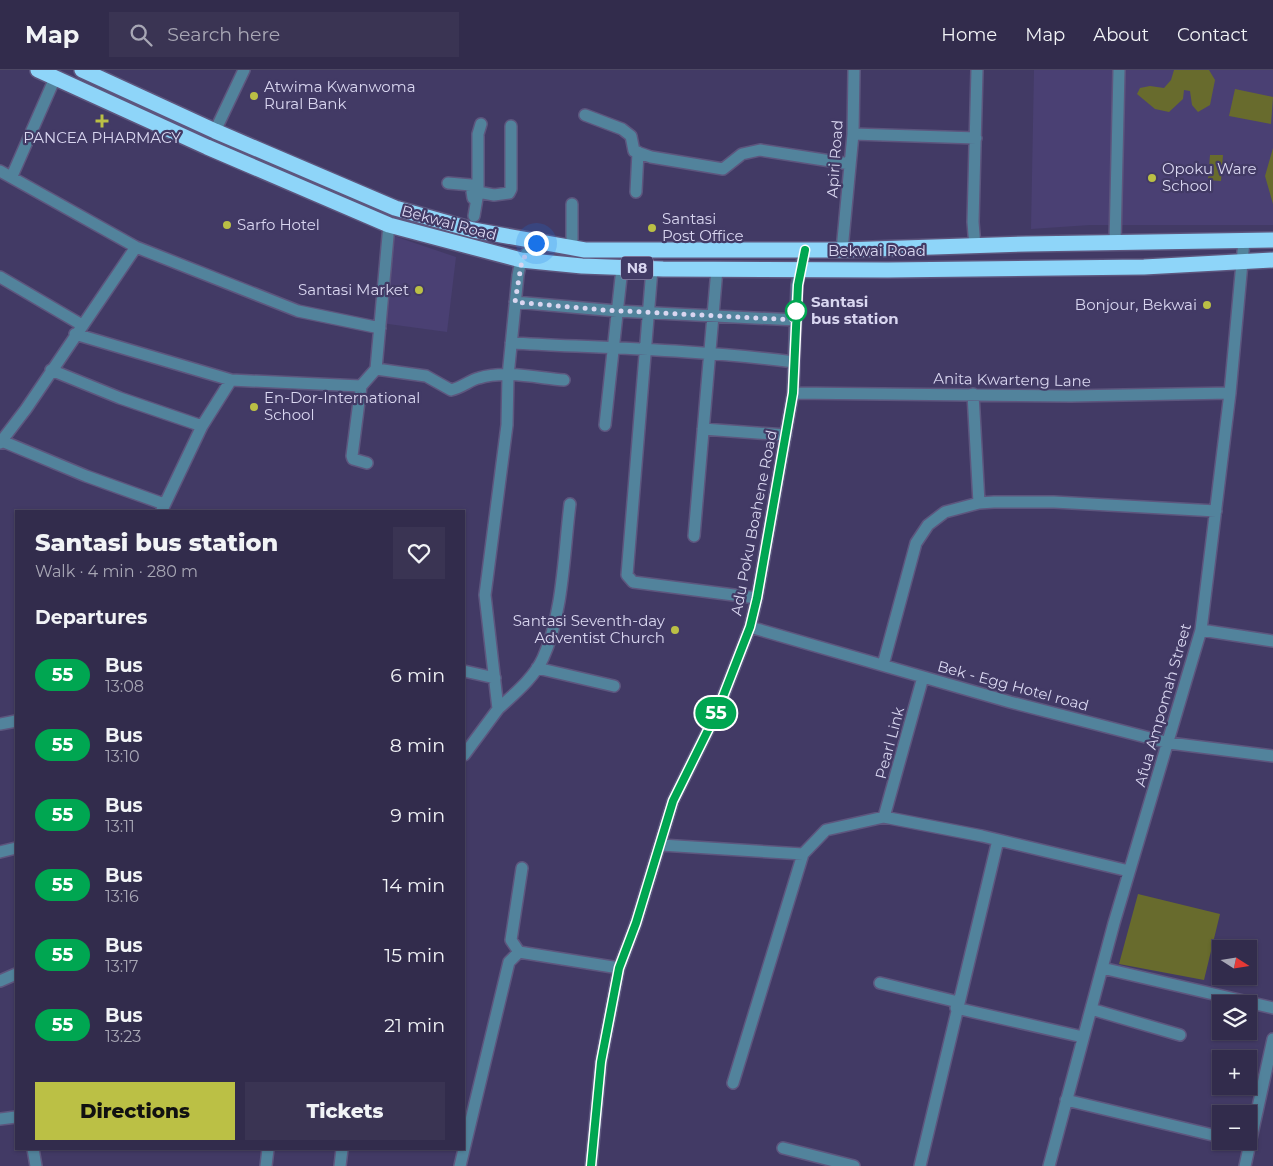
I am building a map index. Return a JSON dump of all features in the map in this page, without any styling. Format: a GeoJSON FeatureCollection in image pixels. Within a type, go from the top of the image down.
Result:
{"type":"FeatureCollection","features":[{"type":"Feature","properties":{"kind":"highway","name":"Bekwai Road"},"geometry":{"type":"LineString","coordinates":[[38,70],[216,151],[389,225],[522,260],[652,269],[1026,268],[1144,266],[1273,260]]}},
{"type":"Feature","properties":{"kind":"highway","name":"Bekwai Road"},"geometry":{"type":"LineString","coordinates":[[82,70],[215,131],[395,208],[474,223],[536,243],[585,250],[666,252],[842,250],[1027,244],[1273,240]]}},
{"type":"Feature","properties":{"kind":"highway"},"geometry":{"type":"LineString","coordinates":[[1026,268],[1027,244]]}},
{"type":"Feature","properties":{"kind":"street"},"geometry":{"type":"LineString","coordinates":[[215,131],[244,70]]}},
{"type":"Feature","properties":{"kind":"street","name":"Apiri Road"},"geometry":{"type":"LineString","coordinates":[[842,250],[853,134],[854,70]]}},
{"type":"Feature","properties":{"kind":"street"},"geometry":{"type":"LineString","coordinates":[[975,247],[973,222],[977,70]]}},
{"type":"Feature","properties":{"kind":"street"},"geometry":{"type":"LineString","coordinates":[[1115,243],[1119,70]]}},
{"type":"Feature","properties":{"kind":"street"},"geometry":{"type":"LineString","coordinates":[[12,176],[55,78]]}},
{"type":"Feature","properties":{"kind":"street"},"geometry":{"type":"LineString","coordinates":[[585,115],[622,129],[632,136],[634,151],[723,169],[742,154],[760,150],[850,164]]}},
{"type":"Feature","properties":{"kind":"street"},"geometry":{"type":"LineString","coordinates":[[474,223],[478,192],[478,134],[481,124]]}},
{"type":"Feature","properties":{"kind":"street"},"geometry":{"type":"LineString","coordinates":[[478,192],[494,195],[509,193],[511,189],[511,126]]}},
{"type":"Feature","properties":{"kind":"street"},"geometry":{"type":"LineString","coordinates":[[853,134],[976,138]]}},
{"type":"Feature","properties":{"kind":"street"},"geometry":{"type":"LineString","coordinates":[[636,192],[638,152]]}},
{"type":"Feature","properties":{"kind":"street"},"geometry":{"type":"LineString","coordinates":[[0,171],[136,247],[298,311],[380,328]]}},
{"type":"Feature","properties":{"kind":"street"},"geometry":{"type":"LineString","coordinates":[[448,183],[471,185],[473,188],[474,223]]}},
{"type":"Feature","properties":{"kind":"street"},"geometry":{"type":"LineString","coordinates":[[572,204],[572,248]]}},
{"type":"Feature","properties":{"kind":"street"},"geometry":{"type":"LineString","coordinates":[[367,462],[353,459],[352,456],[361,386],[376,369],[389,225]]}},
{"type":"Feature","properties":{"kind":"street","name":"Afua Ampomah Street"},"geometry":{"type":"LineString","coordinates":[[1049,1166],[1129,871],[1201,630],[1230,393],[1244,241]]}},
{"type":"Feature","properties":{"kind":"street"},"geometry":{"type":"LineString","coordinates":[[498,709],[485,595],[507,425],[508,376],[515,302],[522,260],[536,243]]}},
{"type":"Feature","properties":{"kind":"street"},"geometry":{"type":"LineString","coordinates":[[136,247],[1,442],[162,508],[202,426],[231,380]]}},
{"type":"Feature","properties":{"kind":"street","name":"Adu Poku Boahene Road"},"geometry":{"type":"LineString","coordinates":[[591,1166],[601,1062],[619,968],[661,845],[673,801],[717,712],[750,627],[757,598],[793,393],[800,269],[805,250]]}},
{"type":"Feature","properties":{"kind":"street"},"geometry":{"type":"LineString","coordinates":[[605,426],[622,268]]}},
{"type":"Feature","properties":{"kind":"street"},"geometry":{"type":"LineString","coordinates":[[652,269],[627,575],[633,582],[757,598]]}},
{"type":"Feature","properties":{"kind":"street"},"geometry":{"type":"LineString","coordinates":[[694,536],[717,269]]}},
{"type":"Feature","properties":{"kind":"street"},"geometry":{"type":"LineString","coordinates":[[0,277],[79,329],[231,380],[361,386]]}},
{"type":"Feature","properties":{"kind":"street"},"geometry":{"type":"LineString","coordinates":[[515,302],[617,311],[796,320]]}},
{"type":"Feature","properties":{"kind":"street"},"geometry":{"type":"LineString","coordinates":[[511,343],[614,347],[794,362]]}},
{"type":"Feature","properties":{"kind":"street"},"geometry":{"type":"LineString","coordinates":[[376,369],[426,376],[451,390],[465,387],[477,378],[492,375],[564,380]]}},
{"type":"Feature","properties":{"kind":"street"},"geometry":{"type":"LineString","coordinates":[[51,370],[120,398],[202,426]]}},
{"type":"Feature","properties":{"kind":"street","name":"Anita Kwarteng Lane"},"geometry":{"type":"LineString","coordinates":[[793,393],[1071,396],[1230,393]]}},
{"type":"Feature","properties":{"kind":"street"},"geometry":{"type":"LineString","coordinates":[[973,394],[979,503]]}},
{"type":"Feature","properties":{"kind":"street"},"geometry":{"type":"LineString","coordinates":[[703,429],[786,435]]}},
{"type":"Feature","properties":{"kind":"street"},"geometry":{"type":"LineString","coordinates":[[883,665],[916,544],[928,525],[945,512],[979,503],[1054,502],[1216,511]]}},
{"type":"Feature","properties":{"kind":"street"},"geometry":{"type":"LineString","coordinates":[[465,754],[498,709],[537,668],[543,658],[556,618],[570,504]]}},
{"type":"Feature","properties":{"kind":"street","name":"Bek - Egg Hotel road"},"geometry":{"type":"LineString","coordinates":[[750,627],[1010,702],[1169,742],[1273,756]]}},
{"type":"Feature","properties":{"kind":"street"},"geometry":{"type":"LineString","coordinates":[[1201,630],[1273,641]]}},
{"type":"Feature","properties":{"kind":"street"},"geometry":{"type":"LineString","coordinates":[[537,668],[614,686]]}},
{"type":"Feature","properties":{"kind":"street"},"geometry":{"type":"LineString","coordinates":[[465,671],[495,678]]}},
{"type":"Feature","properties":{"kind":"street","name":"Pearl Link"},"geometry":{"type":"LineString","coordinates":[[884,817],[923,677]]}},
{"type":"Feature","properties":{"kind":"street"},"geometry":{"type":"LineString","coordinates":[[0,724],[15,721]]}},
{"type":"Feature","properties":{"kind":"street"},"geometry":{"type":"LineString","coordinates":[[733,1083],[803,854],[826,830],[884,817],[998,840],[1129,871]]}},
{"type":"Feature","properties":{"kind":"street"},"geometry":{"type":"LineString","coordinates":[[920,1166],[998,840]]}},
{"type":"Feature","properties":{"kind":"street"},"geometry":{"type":"LineString","coordinates":[[661,845],[803,854]]}},
{"type":"Feature","properties":{"kind":"street"},"geometry":{"type":"LineString","coordinates":[[0,852],[15,848]]}},
{"type":"Feature","properties":{"kind":"street"},"geometry":{"type":"LineString","coordinates":[[522,868],[511,940],[519,952],[619,968]]}},
{"type":"Feature","properties":{"kind":"street"},"geometry":{"type":"LineString","coordinates":[[465,1145],[509,962],[519,952]]}},
{"type":"Feature","properties":{"kind":"street"},"geometry":{"type":"LineString","coordinates":[[1102,968],[1273,1008]]}},
{"type":"Feature","properties":{"kind":"street"},"geometry":{"type":"LineString","coordinates":[[0,981],[15,974]]}},
{"type":"Feature","properties":{"kind":"street"},"geometry":{"type":"LineString","coordinates":[[880,983],[1083,1037]]}},
{"type":"Feature","properties":{"kind":"street"},"geometry":{"type":"LineString","coordinates":[[1091,1009],[1180,1035]]}},
{"type":"Feature","properties":{"kind":"street"},"geometry":{"type":"LineString","coordinates":[[1257,1112],[1273,1039]]}},
{"type":"Feature","properties":{"kind":"street"},"geometry":{"type":"LineString","coordinates":[[1066,1100],[1212,1135]]}},
{"type":"Feature","properties":{"kind":"street"},"geometry":{"type":"LineString","coordinates":[[0,1119],[15,1117]]}},
{"type":"Feature","properties":{"kind":"street"},"geometry":{"type":"LineString","coordinates":[[783,1148],[854,1166]]}},
{"type":"Feature","properties":{"kind":"street"},"geometry":{"type":"LineString","coordinates":[[33,1150],[36,1166]]}},
{"type":"Feature","properties":{"kind":"street"},"geometry":{"type":"LineString","coordinates":[[266,1166],[268,1150]]}},
{"type":"Feature","properties":{"kind":"street"},"geometry":{"type":"LineString","coordinates":[[340,1166],[342,1150]]}},
{"type":"Feature","properties":{"kind":"street"},"geometry":{"type":"LineString","coordinates":[[460,1166],[464,1150]]}},
{"type":"Feature","properties":{"kind":"street"},"geometry":{"type":"LineString","coordinates":[[1246,1166],[1249,1150]]}},
{"type":"Feature","properties":{"kind":"shaded area","name":"Opoku Ware School"},"geometry":{"type":"Polygon","coordinates":[[[1034,70],[1273,70],[1273,225],[1090,225],[1031,229],[1034,70]]]}},
{"type":"Feature","properties":{"kind":"shaded area","name":"Santasi Market"},"geometry":{"type":"Polygon","coordinates":[[[391,235],[456,257],[447,332],[381,323],[391,235]]]}},
{"type":"Feature","properties":{"kind":"green space"},"geometry":{"type":"Polygon","coordinates":[[[1174,70],[1209,70],[1215,80],[1210,105],[1198,112],[1192,105],[1190,91],[1184,90],[1183,99],[1169,112],[1155,109],[1137,94],[1140,88],[1150,86],[1164,88],[1171,80],[1174,70]]]}},
{"type":"Feature","properties":{"kind":"green space"},"geometry":{"type":"Polygon","coordinates":[[[1235,89],[1273,97],[1271,124],[1229,116],[1235,89]]]}},
{"type":"Feature","properties":{"kind":"green space"},"geometry":{"type":"Polygon","coordinates":[[[1273,148],[1273,204],[1265,176],[1273,148]]]}},
{"type":"Feature","properties":{"kind":"green space"},"geometry":{"type":"Polygon","coordinates":[[[1210,155],[1223,155],[1221,181],[1208,180],[1210,155]]]}},
{"type":"Feature","properties":{"kind":"green space"},"geometry":{"type":"Polygon","coordinates":[[[1138,894],[1220,914],[1214,940],[1212,940],[1204,980],[1119,964],[1138,894]]]}},
{"type":"Feature","properties":{"kind":"bus line","name":"55"},"geometry":{"type":"LineString","coordinates":[[591,1166],[601,1062],[619,968],[636,923],[673,801],[717,712],[750,627],[757,598],[793,393],[798,277],[805,250]]}},
{"type":"Feature","properties":{"kind":"place","name":"Atwima Kwanwoma Rural Bank"},"geometry":{"type":"Point","coordinates":[254,96]}},
{"type":"Feature","properties":{"kind":"place","name":"PANCEA PHARMACY"},"geometry":{"type":"Point","coordinates":[102,121]}},
{"type":"Feature","properties":{"kind":"place","name":"Opoku Ware School"},"geometry":{"type":"Point","coordinates":[1152,178]}},
{"type":"Feature","properties":{"kind":"place","name":"Sarfo Hotel"},"geometry":{"type":"Point","coordinates":[227,225]}},
{"type":"Feature","properties":{"kind":"place","name":"Santasi Post Office"},"geometry":{"type":"Point","coordinates":[652,228]}},
{"type":"Feature","properties":{"kind":"place","name":"Santasi Market"},"geometry":{"type":"Point","coordinates":[419,290]}},
{"type":"Feature","properties":{"kind":"place","name":"Bonjour, Bekwai"},"geometry":{"type":"Point","coordinates":[1207,305]}},
{"type":"Feature","properties":{"kind":"place","name":"Santasi bus station"},"geometry":{"type":"Point","coordinates":[796,311]}},
{"type":"Feature","properties":{"kind":"place","name":"En-Dor-International School"},"geometry":{"type":"Point","coordinates":[254,407]}},
{"type":"Feature","properties":{"kind":"place","name":"Santasi Seventh-day Adventist Church"},"geometry":{"type":"Point","coordinates":[675,630]}},
{"type":"Feature","properties":{"kind":"route"},"geometry":{"type":"LineString","coordinates":[[536,243],[522,260],[515,302],[604,310],[796,320],[796,311]]}}]}
